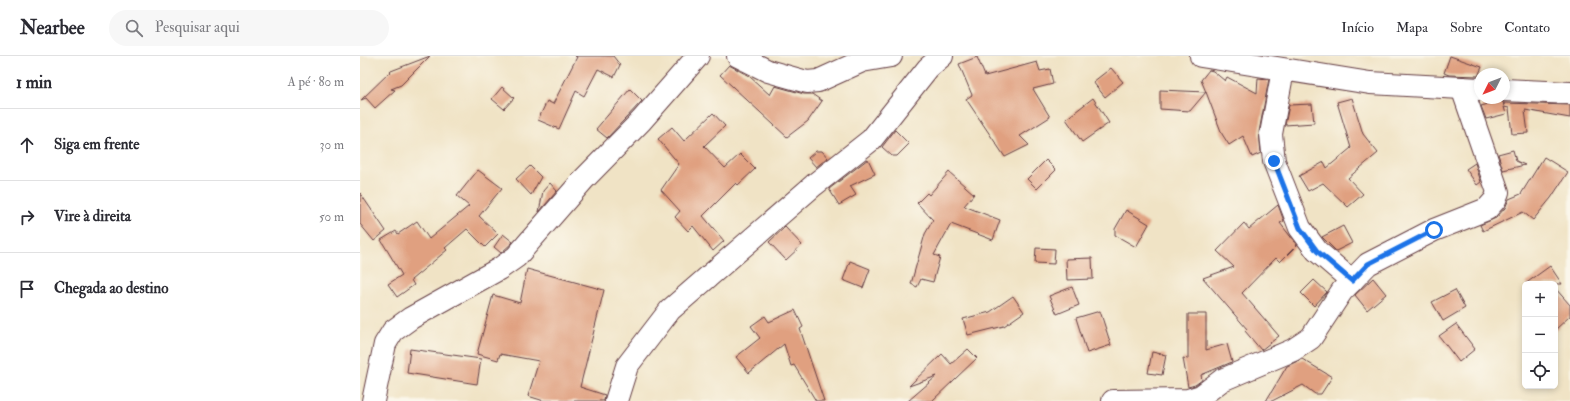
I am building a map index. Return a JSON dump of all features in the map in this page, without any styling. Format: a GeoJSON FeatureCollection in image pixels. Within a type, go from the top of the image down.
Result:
{"type":"FeatureCollection","features":[{"type":"Feature","properties":{"kind":"street"},"geometry":{"type":"LineString","coordinates":[[360,397],[372,401],[384,344],[393,331],[411,318],[499,269],[516,257],[584,179],[640,121],[698,56]]}},
{"type":"Feature","properties":{"kind":"street"},"geometry":{"type":"LineString","coordinates":[[738,56],[768,71],[807,82],[818,81],[862,61],[891,56]]}},
{"type":"Feature","properties":{"kind":"street"},"geometry":{"type":"LineString","coordinates":[[616,401],[628,366],[670,310],[814,185],[871,140],[928,68],[942,56]]}},
{"type":"Feature","properties":{"kind":"street"},"geometry":{"type":"LineString","coordinates":[[1113,401],[1188,400],[1201,396],[1222,380],[1293,350],[1311,338],[1342,291],[1368,264],[1434,230],[1487,209],[1495,200],[1498,192],[1471,88],[1370,83],[1202,56]]}},
{"type":"Feature","properties":{"kind":"street"},"geometry":{"type":"LineString","coordinates":[[1283,70],[1271,134],[1274,161],[1300,228],[1317,251],[1352,281]]}},
{"type":"Feature","properties":{"kind":"street"},"geometry":{"type":"LineString","coordinates":[[1510,90],[1570,93]]}},
{"type":"Feature","properties":{"kind":"building"},"geometry":{"type":"Polygon","coordinates":[[[430,56],[401,85],[391,89],[395,90],[375,108],[366,98],[361,100],[391,71],[430,56]]]}},
{"type":"Feature","properties":{"kind":"building"},"geometry":{"type":"Polygon","coordinates":[[[575,56],[613,56],[620,65],[614,77],[598,69],[584,96],[576,91],[559,129],[538,120],[547,101],[553,104],[577,57],[575,56]]]}},
{"type":"Feature","properties":{"kind":"building"},"geometry":{"type":"Polygon","coordinates":[[[1450,56],[1482,67],[1474,68],[1474,76],[1449,75],[1444,73],[1450,56]]]}},
{"type":"Feature","properties":{"kind":"building"},"geometry":{"type":"Polygon","coordinates":[[[977,57],[985,76],[1037,62],[1040,71],[1050,69],[1053,84],[1033,89],[1050,117],[1020,136],[1029,145],[1005,157],[966,99],[972,95],[959,64],[977,57]]]}},
{"type":"Feature","properties":{"kind":"building"},"geometry":{"type":"Polygon","coordinates":[[[729,65],[749,76],[770,95],[775,86],[804,94],[812,94],[822,101],[808,121],[787,137],[720,75],[729,65]]]}},
{"type":"Feature","properties":{"kind":"building"},"geometry":{"type":"Polygon","coordinates":[[[1111,68],[1123,82],[1105,97],[1093,82],[1111,68]]]}},
{"type":"Feature","properties":{"kind":"building"},"geometry":{"type":"Polygon","coordinates":[[[1209,70],[1213,71],[1225,81],[1227,77],[1257,93],[1258,78],[1269,79],[1259,132],[1261,153],[1252,157],[1243,136],[1229,145],[1222,134],[1201,80],[1209,70]]]}},
{"type":"Feature","properties":{"kind":"building"},"geometry":{"type":"Polygon","coordinates":[[[502,87],[514,98],[504,109],[492,99],[502,87]]]}},
{"type":"Feature","properties":{"kind":"building"},"geometry":{"type":"Polygon","coordinates":[[[630,89],[642,101],[607,138],[596,129],[630,89]]]}},
{"type":"Feature","properties":{"kind":"building"},"geometry":{"type":"Polygon","coordinates":[[[1160,90],[1206,92],[1190,111],[1160,109],[1160,90]]]}},
{"type":"Feature","properties":{"kind":"building"},"geometry":{"type":"Polygon","coordinates":[[[1093,98],[1109,123],[1082,142],[1066,119],[1093,98]]]}},
{"type":"Feature","properties":{"kind":"building"},"geometry":{"type":"Polygon","coordinates":[[[1352,98],[1363,134],[1378,153],[1348,178],[1363,194],[1348,207],[1323,183],[1308,191],[1299,176],[1324,162],[1327,168],[1351,148],[1337,102],[1352,98]]]}},
{"type":"Feature","properties":{"kind":"building"},"geometry":{"type":"Polygon","coordinates":[[[1510,103],[1570,105],[1570,118],[1525,110],[1528,133],[1512,134],[1509,108],[1504,107],[1506,114],[1486,119],[1481,106],[1488,104],[1504,104],[1504,106],[1504,104],[1510,103]]]}},
{"type":"Feature","properties":{"kind":"building"},"geometry":{"type":"Polygon","coordinates":[[[1312,104],[1314,123],[1285,125],[1289,105],[1312,104]]]}},
{"type":"Feature","properties":{"kind":"building"},"geometry":{"type":"Polygon","coordinates":[[[713,113],[725,126],[704,146],[725,168],[740,154],[755,169],[738,185],[736,183],[703,216],[724,241],[713,251],[693,226],[688,231],[675,217],[680,211],[661,190],[679,164],[658,139],[672,127],[684,141],[713,113]]]}},
{"type":"Feature","properties":{"kind":"building"},"geometry":{"type":"Polygon","coordinates":[[[895,130],[909,144],[897,156],[892,156],[882,147],[895,130]]]}},
{"type":"Feature","properties":{"kind":"building"},"geometry":{"type":"Polygon","coordinates":[[[1513,150],[1516,161],[1525,165],[1503,170],[1498,154],[1513,150]]]}},
{"type":"Feature","properties":{"kind":"building"},"geometry":{"type":"Polygon","coordinates":[[[816,151],[822,151],[828,158],[816,167],[808,158],[816,151]]]}},
{"type":"Feature","properties":{"kind":"building"},"geometry":{"type":"Polygon","coordinates":[[[1544,157],[1568,172],[1551,198],[1533,220],[1523,212],[1483,231],[1480,225],[1496,218],[1505,208],[1509,199],[1521,194],[1544,157]]]}},
{"type":"Feature","properties":{"kind":"building"},"geometry":{"type":"Polygon","coordinates":[[[868,159],[875,174],[850,186],[856,195],[839,205],[829,189],[868,159]]]}},
{"type":"Feature","properties":{"kind":"building"},"geometry":{"type":"Polygon","coordinates":[[[1046,160],[1056,170],[1037,189],[1027,179],[1046,160]]]}},
{"type":"Feature","properties":{"kind":"building"},"geometry":{"type":"Polygon","coordinates":[[[1475,163],[1481,182],[1477,185],[1466,169],[1475,163]]]}},
{"type":"Feature","properties":{"kind":"building"},"geometry":{"type":"Polygon","coordinates":[[[530,166],[541,177],[531,195],[516,179],[530,166]]]}},
{"type":"Feature","properties":{"kind":"building"},"geometry":{"type":"Polygon","coordinates":[[[478,170],[502,188],[479,216],[498,234],[485,247],[467,229],[445,248],[447,250],[411,280],[414,285],[397,297],[388,284],[402,275],[381,240],[396,231],[398,234],[417,221],[429,239],[469,206],[457,196],[478,170]]]}},
{"type":"Feature","properties":{"kind":"building"},"geometry":{"type":"Polygon","coordinates":[[[949,172],[974,194],[964,206],[1000,220],[993,240],[951,224],[934,255],[940,257],[933,282],[921,279],[917,287],[911,284],[925,234],[933,220],[917,203],[927,193],[929,195],[949,172]]]}},
{"type":"Feature","properties":{"kind":"building"},"geometry":{"type":"Polygon","coordinates":[[[550,183],[557,191],[539,212],[543,191],[550,183]]]}},
{"type":"Feature","properties":{"kind":"building"},"geometry":{"type":"Polygon","coordinates":[[[360,193],[386,231],[374,241],[360,224],[360,193]]]}},
{"type":"Feature","properties":{"kind":"building"},"geometry":{"type":"Polygon","coordinates":[[[1278,205],[1284,221],[1280,223],[1297,245],[1280,262],[1276,258],[1242,293],[1279,336],[1261,350],[1245,331],[1247,329],[1203,278],[1234,267],[1217,251],[1244,223],[1249,229],[1278,205]]]}},
{"type":"Feature","properties":{"kind":"building"},"geometry":{"type":"Polygon","coordinates":[[[1126,210],[1149,224],[1136,247],[1115,235],[1115,229],[1126,210]]]}},
{"type":"Feature","properties":{"kind":"building"},"geometry":{"type":"Polygon","coordinates":[[[1343,226],[1352,243],[1336,251],[1322,237],[1343,226]]]}},
{"type":"Feature","properties":{"kind":"building"},"geometry":{"type":"Polygon","coordinates":[[[785,227],[802,245],[786,260],[769,242],[785,227]]]}},
{"type":"Feature","properties":{"kind":"building"},"geometry":{"type":"Polygon","coordinates":[[[503,234],[513,242],[501,253],[494,247],[503,234]]]}},
{"type":"Feature","properties":{"kind":"building"},"geometry":{"type":"Polygon","coordinates":[[[1036,248],[1055,249],[1054,264],[1035,263],[1036,248]]]}},
{"type":"Feature","properties":{"kind":"building"},"geometry":{"type":"Polygon","coordinates":[[[1092,258],[1093,279],[1067,280],[1066,259],[1092,258]]]}},
{"type":"Feature","properties":{"kind":"building"},"geometry":{"type":"Polygon","coordinates":[[[850,261],[870,269],[863,288],[843,280],[850,261]]]}},
{"type":"Feature","properties":{"kind":"building"},"geometry":{"type":"Polygon","coordinates":[[[1550,266],[1562,284],[1558,284],[1558,281],[1529,281],[1550,266]]]}},
{"type":"Feature","properties":{"kind":"building"},"geometry":{"type":"Polygon","coordinates":[[[527,269],[604,290],[580,387],[605,395],[604,401],[544,401],[528,396],[539,361],[500,354],[498,360],[477,354],[493,295],[520,303],[527,269]]]}},
{"type":"Feature","properties":{"kind":"building"},"geometry":{"type":"Polygon","coordinates":[[[1373,278],[1386,294],[1367,310],[1355,295],[1373,278]]]}},
{"type":"Feature","properties":{"kind":"building"},"geometry":{"type":"Polygon","coordinates":[[[1314,280],[1327,292],[1314,306],[1301,293],[1314,280]]]}},
{"type":"Feature","properties":{"kind":"building"},"geometry":{"type":"Polygon","coordinates":[[[1072,287],[1079,305],[1057,314],[1049,296],[1072,287]]]}},
{"type":"Feature","properties":{"kind":"building"},"geometry":{"type":"Polygon","coordinates":[[[1455,290],[1465,308],[1443,321],[1432,302],[1455,290]]]}},
{"type":"Feature","properties":{"kind":"building"},"geometry":{"type":"Polygon","coordinates":[[[1558,291],[1570,305],[1570,316],[1558,327],[1558,291]]]}},
{"type":"Feature","properties":{"kind":"building"},"geometry":{"type":"Polygon","coordinates":[[[1013,296],[1024,312],[1004,326],[968,335],[963,319],[990,312],[1013,296]]]}},
{"type":"Feature","properties":{"kind":"building"},"geometry":{"type":"Polygon","coordinates":[[[795,310],[803,327],[800,329],[824,401],[816,401],[794,365],[791,366],[784,344],[749,373],[736,357],[760,338],[751,326],[765,316],[769,322],[795,310]]]}},
{"type":"Feature","properties":{"kind":"building"},"geometry":{"type":"Polygon","coordinates":[[[1100,311],[1111,345],[1087,353],[1076,318],[1100,311]]]}},
{"type":"Feature","properties":{"kind":"building"},"geometry":{"type":"Polygon","coordinates":[[[1188,314],[1206,314],[1206,350],[1227,344],[1232,362],[1201,375],[1202,380],[1195,385],[1188,387],[1183,358],[1188,359],[1188,314]]]}},
{"type":"Feature","properties":{"kind":"building"},"geometry":{"type":"Polygon","coordinates":[[[1456,324],[1475,349],[1459,362],[1439,336],[1456,324]]]}},
{"type":"Feature","properties":{"kind":"building"},"geometry":{"type":"Polygon","coordinates":[[[410,349],[481,359],[477,384],[407,373],[410,349]]]}},
{"type":"Feature","properties":{"kind":"building"},"geometry":{"type":"Polygon","coordinates":[[[968,349],[977,358],[932,401],[908,401],[937,376],[909,386],[942,354],[951,364],[968,349]]]}},
{"type":"Feature","properties":{"kind":"building"},"geometry":{"type":"Polygon","coordinates":[[[1152,352],[1166,355],[1162,375],[1148,373],[1152,352]]]}},
{"type":"Feature","properties":{"kind":"building"},"geometry":{"type":"Polygon","coordinates":[[[1302,359],[1332,377],[1321,394],[1315,394],[1303,385],[1272,401],[1266,401],[1287,366],[1302,359]]]}},
{"type":"Feature","properties":{"kind":"route"},"geometry":{"type":"LineString","coordinates":[[1274,161],[1300,228],[1317,251],[1352,281],[1368,264],[1434,230]]}}]}
